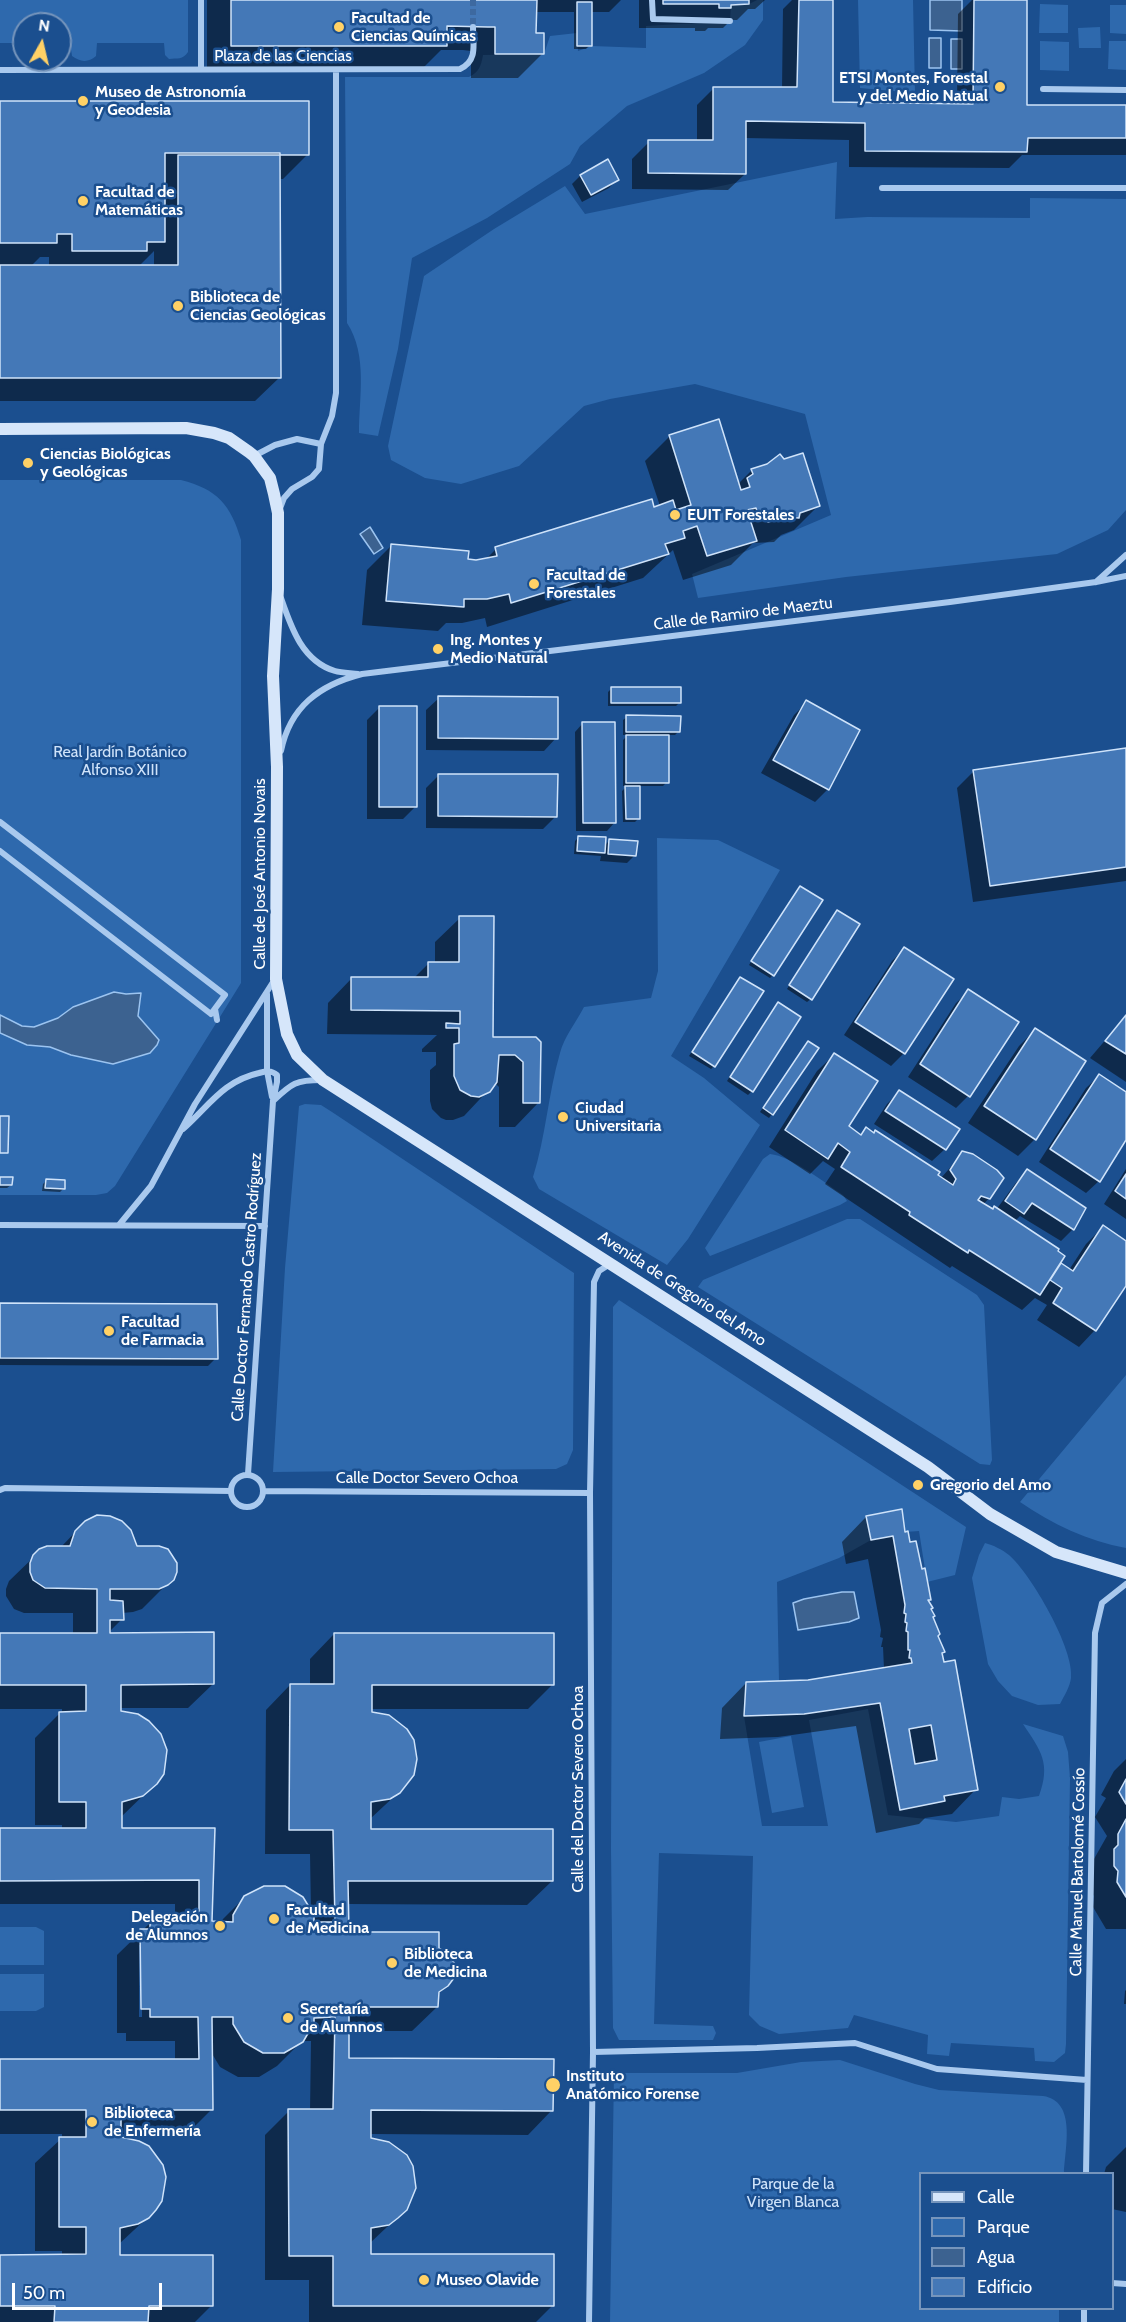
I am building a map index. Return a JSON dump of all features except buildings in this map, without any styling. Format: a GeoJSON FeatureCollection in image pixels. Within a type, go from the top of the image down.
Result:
{"type":"FeatureCollection","features":[{"type":"Feature","properties":{"kind":"street","name":"Plaza de las Ciencias"},"geometry":{"type":"LineString","coordinates":[[201,0],[201,69]]}},
{"type":"Feature","properties":{"kind":"street"},"geometry":{"type":"LineString","coordinates":[[652,0],[653,20],[730,21]]}},
{"type":"Feature","properties":{"kind":"street","name":"Plaza de las Ciencias"},"geometry":{"type":"LineString","coordinates":[[0,70],[460,69],[469,65],[472,57],[473,27]]}},
{"type":"Feature","properties":{"kind":"street"},"geometry":{"type":"LineString","coordinates":[[278,513],[284,498],[292,489],[312,477],[319,469],[321,444],[332,416],[336,393],[336,70]]}},
{"type":"Feature","properties":{"kind":"street"},"geometry":{"type":"LineString","coordinates":[[1043,89],[1126,90]]}},
{"type":"Feature","properties":{"kind":"street"},"geometry":{"type":"LineString","coordinates":[[882,188],[1126,188]]}},
{"type":"Feature","properties":{"kind":"street","name":"Calle de José Antonio Novais"},"geometry":{"type":"LineString","coordinates":[[0,429],[186,428],[214,433],[229,438],[254,456],[270,478],[278,513],[278,589],[273,676],[277,767],[276,979],[195,1104],[151,1186],[119,1225]]}},
{"type":"Feature","properties":{"kind":"street"},"geometry":{"type":"LineString","coordinates":[[254,456],[275,445],[297,439],[321,444]]}},
{"type":"Feature","properties":{"kind":"street"},"geometry":{"type":"LineString","coordinates":[[1096,582],[1126,555]]}},
{"type":"Feature","properties":{"kind":"street","name":"Calle de Ramiro de Maeztu"},"geometry":{"type":"LineString","coordinates":[[277,767],[285,730],[302,706],[320,691],[339,680],[362,674],[1096,582],[1126,576]]}},
{"type":"Feature","properties":{"kind":"street","name":"Calle de Ramiro de Maeztu"},"geometry":{"type":"LineString","coordinates":[[278,589],[291,627],[299,642],[313,659],[334,671],[362,674]]}},
{"type":"Feature","properties":{"kind":"street"},"geometry":{"type":"LineString","coordinates":[[0,822],[225,995],[211,1014],[0,850]]}},
{"type":"Feature","properties":{"kind":"street","name":"Avenida de Gregorio del Amo"},"geometry":{"type":"LineString","coordinates":[[276,979],[287,1034],[297,1055],[323,1080],[928,1467],[990,1514],[1056,1552],[1126,1574]]}},
{"type":"Feature","properties":{"kind":"street","name":"Calle Doctor Fernando Castro Rodríguez"},"geometry":{"type":"LineString","coordinates":[[248,1474],[273,1101],[267,1071],[267,993]]}},
{"type":"Feature","properties":{"kind":"street"},"geometry":{"type":"LineString","coordinates":[[215,1009],[217,1020]]}},
{"type":"Feature","properties":{"kind":"street"},"geometry":{"type":"LineString","coordinates":[[183,1130],[221,1090],[242,1077],[267,1071]]}},
{"type":"Feature","properties":{"kind":"street"},"geometry":{"type":"LineString","coordinates":[[273,1101],[287,1088],[302,1080],[323,1080]]}},
{"type":"Feature","properties":{"kind":"street"},"geometry":{"type":"LineString","coordinates":[[0,1225],[265,1226]]}},
{"type":"Feature","properties":{"kind":"street","name":"Calle del Doctor Severo Ochoa"},"geometry":{"type":"LineString","coordinates":[[589,2322],[593,2052],[590,1493],[594,1282],[599,1271],[612,1263]]}},
{"type":"Feature","properties":{"kind":"street"},"geometry":{"type":"LineString","coordinates":[[248,1474],[261,1482],[264,1491],[261,1501],[247,1507],[234,1500],[231,1486],[238,1477],[248,1474]]}},
{"type":"Feature","properties":{"kind":"street"},"geometry":{"type":"LineString","coordinates":[[0,1490],[5,1488],[231,1491]]}},
{"type":"Feature","properties":{"kind":"street","name":"Calle Doctor Severo Ochoa"},"geometry":{"type":"LineString","coordinates":[[264,1491],[590,1493]]}},
{"type":"Feature","properties":{"kind":"street","name":"Calle Manuel Bartolomé Cossío"},"geometry":{"type":"LineString","coordinates":[[1086,2172],[1095,1633],[1102,1603],[1126,1584]]}},
{"type":"Feature","properties":{"kind":"street"},"geometry":{"type":"LineString","coordinates":[[593,2052],[855,2043],[937,2069],[1087,2080]]}},
{"type":"Feature","properties":{"kind":"green space"},"geometry":{"type":"Polygon","coordinates":[[[0,0],[188,0],[188,52],[182,57],[169,59],[165,55],[164,43],[97,43],[96,56],[87,61],[78,60],[72,56],[72,12],[12,12],[12,43],[0,43],[0,0]]]}},
{"type":"Feature","properties":{"kind":"green space"},"geometry":{"type":"Polygon","coordinates":[[[763,0],[763,20],[745,45],[704,73],[627,106],[580,146],[570,164],[487,218],[412,258],[398,349],[378,436],[359,433],[360,362],[354,335],[347,323],[345,77],[469,77],[479,68],[483,55],[544,54],[550,36],[577,33],[578,51],[592,46],[646,48],[646,26],[730,21],[731,5],[749,4],[763,0]]]}},
{"type":"Feature","properties":{"kind":"green space"},"geometry":{"type":"Polygon","coordinates":[[[858,0],[913,0],[915,93],[860,88],[858,0]]]}},
{"type":"Feature","properties":{"kind":"green space"},"geometry":{"type":"Polygon","coordinates":[[[1040,4],[1068,5],[1068,33],[1039,33],[1040,4]]]}},
{"type":"Feature","properties":{"kind":"green space"},"geometry":{"type":"Polygon","coordinates":[[[1110,5],[1126,5],[1126,34],[1110,33],[1110,5]]]}},
{"type":"Feature","properties":{"kind":"green space"},"geometry":{"type":"Polygon","coordinates":[[[1100,27],[1101,48],[1079,48],[1078,28],[1100,27]]]}},
{"type":"Feature","properties":{"kind":"green space"},"geometry":{"type":"Polygon","coordinates":[[[1040,41],[1069,42],[1069,71],[1040,70],[1040,41]]]}},
{"type":"Feature","properties":{"kind":"green space"},"geometry":{"type":"Polygon","coordinates":[[[1109,41],[1126,41],[1126,70],[1108,69],[1109,41]]]}},
{"type":"Feature","properties":{"kind":"green space"},"geometry":{"type":"Polygon","coordinates":[[[837,162],[835,219],[867,217],[1030,218],[1030,198],[1126,199],[1126,510],[1108,530],[1057,554],[846,577],[698,598],[692,574],[831,515],[805,414],[695,384],[610,399],[584,406],[519,466],[461,484],[425,478],[391,460],[388,446],[424,276],[494,229],[565,186],[585,214],[837,162]]]}},
{"type":"Feature","properties":{"kind":"green space","name":"Real Jardín Botánico Alfonso XIII"},"geometry":{"type":"Polygon","coordinates":[[[0,480],[181,480],[204,488],[221,500],[232,517],[241,540],[241,983],[115,1186],[107,1193],[96,1195],[0,1195],[0,480]]]}},
{"type":"Feature","properties":{"kind":"green space"},"geometry":{"type":"Polygon","coordinates":[[[657,838],[718,840],[780,870],[671,1056],[704,1078],[760,1125],[688,1239],[667,1265],[539,1189],[533,1177],[560,1053],[584,1007],[651,998],[658,971],[657,838]]]}},
{"type":"Feature","properties":{"kind":"green space"},"geometry":{"type":"Polygon","coordinates":[[[321,1105],[574,1273],[573,1450],[567,1464],[556,1469],[273,1472],[285,1268],[299,1106],[321,1105]]]}},
{"type":"Feature","properties":{"kind":"green space"},"geometry":{"type":"Polygon","coordinates":[[[770,1154],[788,1160],[808,1171],[843,1195],[847,1201],[710,1256],[705,1248],[763,1159],[770,1154]]]}},
{"type":"Feature","properties":{"kind":"green space"},"geometry":{"type":"Polygon","coordinates":[[[847,1219],[860,1219],[977,1295],[984,1305],[992,1460],[990,1465],[980,1464],[698,1287],[703,1280],[847,1219]]]}},
{"type":"Feature","properties":{"kind":"green space"},"geometry":{"type":"Polygon","coordinates":[[[619,1300],[966,1527],[955,1575],[927,1582],[919,1531],[905,1532],[901,1509],[866,1516],[871,1540],[839,1558],[777,1582],[779,1681],[746,1682],[744,1716],[762,1826],[828,1826],[809,1720],[868,1709],[888,1815],[956,1822],[999,1816],[1002,1797],[1019,1799],[1039,1796],[1044,1766],[1035,1742],[1023,1724],[1063,1736],[1068,1752],[1070,1778],[1066,2044],[1065,2053],[1054,2062],[1035,2061],[1034,2048],[951,2043],[949,2056],[927,2054],[928,2035],[854,2015],[848,2028],[779,2034],[760,2026],[749,2015],[753,1856],[659,1853],[654,2024],[713,2026],[716,2033],[713,2040],[619,2040],[613,2028],[611,1848],[613,1307],[619,1300]]]}},
{"type":"Feature","properties":{"kind":"green space"},"geometry":{"type":"Polygon","coordinates":[[[1126,1375],[1126,1548],[1071,1531],[1020,1502],[1126,1375]]]}},
{"type":"Feature","properties":{"kind":"green space"},"geometry":{"type":"Polygon","coordinates":[[[985,1543],[1004,1551],[1029,1578],[1059,1632],[1070,1665],[1071,1678],[1060,1704],[1038,1705],[1012,1696],[998,1681],[988,1664],[972,1578],[985,1543]]]}},
{"type":"Feature","properties":{"kind":"green space"},"geometry":{"type":"Polygon","coordinates":[[[791,1736],[804,1807],[772,1813],[759,1742],[791,1736]]]}},
{"type":"Feature","properties":{"kind":"green space"},"geometry":{"type":"Polygon","coordinates":[[[0,1927],[36,1927],[44,1931],[44,1965],[0,1965],[0,1927]]]}},
{"type":"Feature","properties":{"kind":"green space"},"geometry":{"type":"Polygon","coordinates":[[[0,1974],[44,1974],[44,2007],[36,2011],[0,2011],[0,1974]]]}},
{"type":"Feature","properties":{"kind":"green space","name":"Parque de la Virgen Blanca"},"geometry":{"type":"Polygon","coordinates":[[[840,2060],[939,2090],[1043,2096],[1054,2100],[1061,2107],[1067,2127],[1064,2172],[919,2172],[919,2310],[1059,2310],[1059,2322],[610,2322],[614,2073],[737,2073],[801,2062],[840,2060]]]}},
{"type":"Feature","properties":{"kind":"water"},"geometry":{"type":"Polygon","coordinates":[[[930,0],[962,0],[962,31],[930,30],[930,0]]]}},
{"type":"Feature","properties":{"kind":"water"},"geometry":{"type":"Polygon","coordinates":[[[929,38],[941,38],[941,68],[929,68],[929,38]]]}},
{"type":"Feature","properties":{"kind":"water"},"geometry":{"type":"Polygon","coordinates":[[[951,39],[962,39],[962,69],[951,69],[951,39]]]}},
{"type":"Feature","properties":{"kind":"water"},"geometry":{"type":"Polygon","coordinates":[[[370,527],[383,548],[374,554],[360,534],[370,527]]]}},
{"type":"Feature","properties":{"kind":"water"},"geometry":{"type":"Polygon","coordinates":[[[114,992],[141,993],[138,1016],[159,1040],[150,1053],[113,1064],[71,1055],[50,1047],[27,1045],[0,1033],[0,1015],[22,1026],[34,1027],[58,1018],[73,1007],[114,992]]]}},
{"type":"Feature","properties":{"kind":"water"},"geometry":{"type":"Polygon","coordinates":[[[842,1592],[854,1592],[859,1618],[849,1622],[798,1630],[793,1603],[842,1592]]]}},
{"type":"Feature","properties":{"kind":"tunnel"},"geometry":{"type":"LineString","coordinates":[[473,0],[473,27]]}},
{"type":"Feature","properties":{"kind":"place","name":"Facultad de Ciencias Químicas"},"geometry":{"type":"Point","coordinates":[339,27]}},
{"type":"Feature","properties":{"kind":"place","name":"ETSI Montes, Forestal y del Medio Natual"},"geometry":{"type":"Point","coordinates":[1000,87]}},
{"type":"Feature","properties":{"kind":"place","name":"Museo de Astronomía y Geodesia"},"geometry":{"type":"Point","coordinates":[83,101]}},
{"type":"Feature","properties":{"kind":"place","name":"Facultad de Matemáticas"},"geometry":{"type":"Point","coordinates":[83,201]}},
{"type":"Feature","properties":{"kind":"place","name":"Biblioteca de Ciencias Geológicas"},"geometry":{"type":"Point","coordinates":[178,306]}},
{"type":"Feature","properties":{"kind":"place","name":"Ciencias Biológicas y Geológicas"},"geometry":{"type":"Point","coordinates":[28,463]}},
{"type":"Feature","properties":{"kind":"place","name":"EUIT Forestales"},"geometry":{"type":"Point","coordinates":[675,515]}},
{"type":"Feature","properties":{"kind":"place","name":"Facultad de Forestales"},"geometry":{"type":"Point","coordinates":[534,584]}},
{"type":"Feature","properties":{"kind":"place","name":"Ing. Montes y Medio Natural"},"geometry":{"type":"Point","coordinates":[438,649]}},
{"type":"Feature","properties":{"kind":"place","name":"Ciudad Universitaria"},"geometry":{"type":"Point","coordinates":[563,1117]}},
{"type":"Feature","properties":{"kind":"place","name":"Facultad de Farmacia"},"geometry":{"type":"Point","coordinates":[109,1331]}},
{"type":"Feature","properties":{"kind":"place","name":"Gregorio del Amo"},"geometry":{"type":"Point","coordinates":[918,1485]}},
{"type":"Feature","properties":{"kind":"place","name":"Facultad de Medicina"},"geometry":{"type":"Point","coordinates":[274,1919]}},
{"type":"Feature","properties":{"kind":"place","name":"Delegación de Alumnos"},"geometry":{"type":"Point","coordinates":[220,1926]}},
{"type":"Feature","properties":{"kind":"place","name":"Biblioteca de Medicina"},"geometry":{"type":"Point","coordinates":[392,1963]}},
{"type":"Feature","properties":{"kind":"place","name":"Secretaría de Alumnos"},"geometry":{"type":"Point","coordinates":[288,2018]}},
{"type":"Feature","properties":{"kind":"place","name":"Instituto Anatómico Forense"},"geometry":{"type":"Point","coordinates":[553,2085]}},
{"type":"Feature","properties":{"kind":"place","name":"Biblioteca de Enfermería"},"geometry":{"type":"Point","coordinates":[92,2122]}},
{"type":"Feature","properties":{"kind":"place","name":"Museo Olavide"},"geometry":{"type":"Point","coordinates":[424,2280]}}]}
